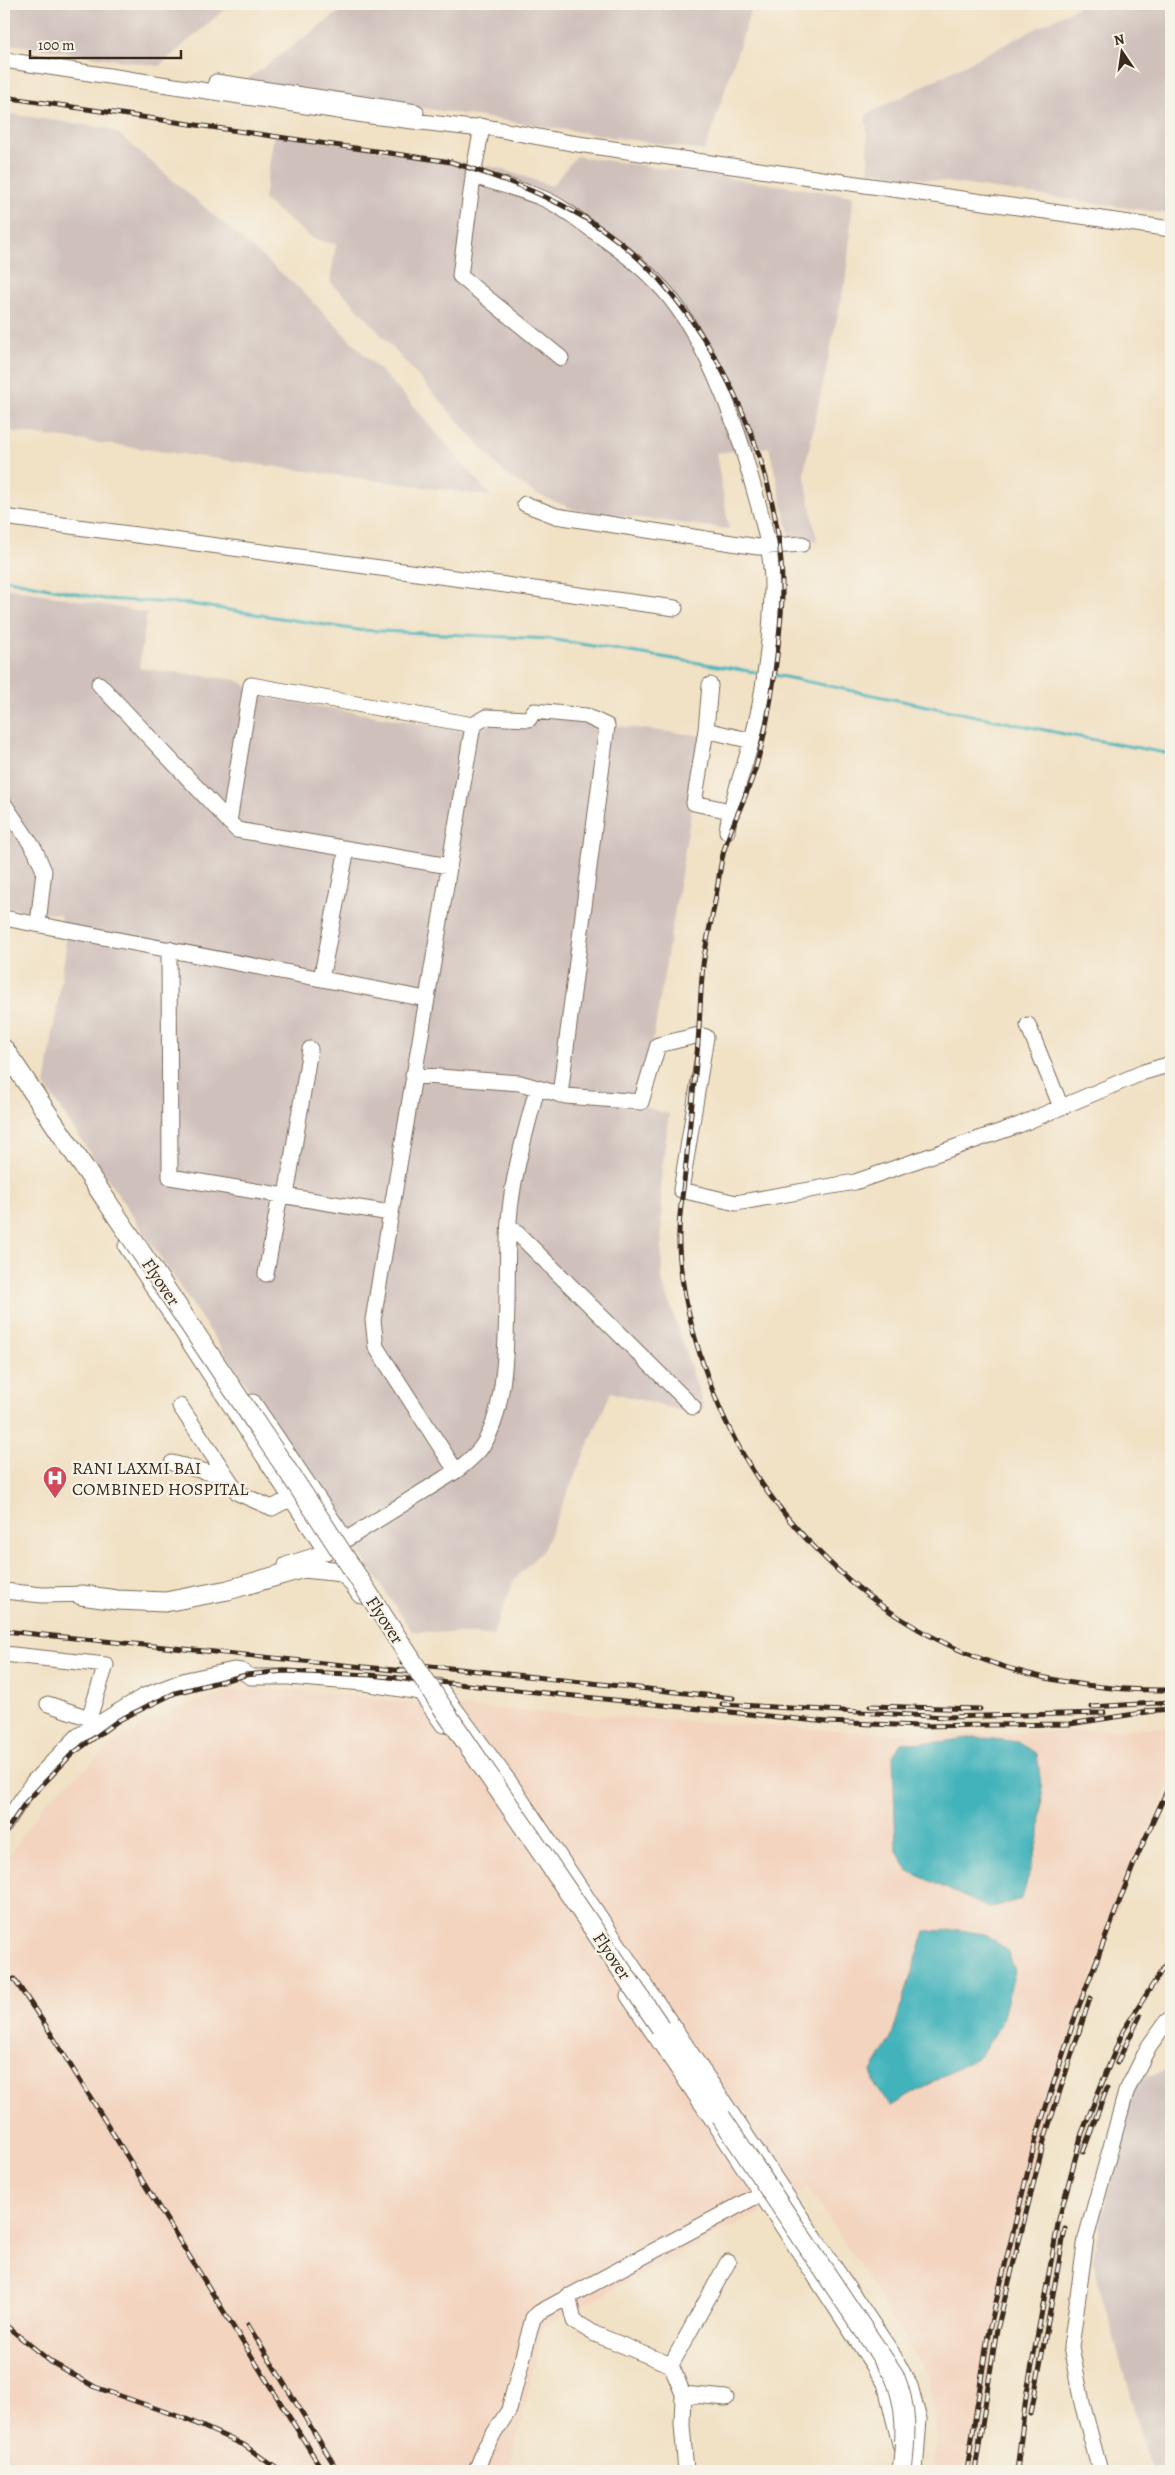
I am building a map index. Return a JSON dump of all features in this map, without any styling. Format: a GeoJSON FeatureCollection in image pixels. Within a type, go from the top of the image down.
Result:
{"type":"FeatureCollection","features":[{"type":"Feature","properties":{"kind":"main road","name":"Flyover"},"geometry":{"type":"LineString","coordinates":[[4,1049],[442,1707],[892,2371],[901,2392],[906,2420],[902,2471]]}},
{"type":"Feature","properties":{"kind":"main road"},"geometry":{"type":"LineString","coordinates":[[90,1596],[165,1602],[228,1590],[304,1568],[322,1569],[342,1572],[351,1580],[382,1625],[392,1631]]}},
{"type":"Feature","properties":{"kind":"street"},"geometry":{"type":"LineString","coordinates":[[4,50],[473,120],[481,126]]}},
{"type":"Feature","properties":{"kind":"street"},"geometry":{"type":"LineString","coordinates":[[4,60],[371,116],[472,128],[481,126],[571,143],[1171,229]]}},
{"type":"Feature","properties":{"kind":"street"},"geometry":{"type":"LineString","coordinates":[[481,126],[460,276],[562,358]]}},
{"type":"Feature","properties":{"kind":"street"},"geometry":{"type":"LineString","coordinates":[[474,176],[543,198],[579,220],[622,251],[658,283],[678,308],[696,339],[731,413],[743,446],[769,546],[772,584],[761,701],[752,741],[730,810],[727,831]]}},
{"type":"Feature","properties":{"kind":"street"},"geometry":{"type":"LineString","coordinates":[[525,504],[556,516],[758,547],[802,544]]}},
{"type":"Feature","properties":{"kind":"street"},"geometry":{"type":"LineString","coordinates":[[4,516],[675,608]]}},
{"type":"Feature","properties":{"kind":"street"},"geometry":{"type":"LineString","coordinates":[[99,684],[237,830],[449,866]]}},
{"type":"Feature","properties":{"kind":"street"},"geometry":{"type":"LineString","coordinates":[[229,822],[252,684],[473,725],[486,717],[529,719],[534,711],[586,716],[607,726],[560,1095]]}},
{"type":"Feature","properties":{"kind":"street"},"geometry":{"type":"LineString","coordinates":[[710,685],[706,730],[694,803],[730,810]]}},
{"type":"Feature","properties":{"kind":"street"},"geometry":{"type":"LineString","coordinates":[[456,1471],[376,1346],[373,1320],[473,725]]}},
{"type":"Feature","properties":{"kind":"street"},"geometry":{"type":"LineString","coordinates":[[706,730],[752,741]]}},
{"type":"Feature","properties":{"kind":"street"},"geometry":{"type":"LineString","coordinates":[[4,804],[35,850],[44,871],[38,924]]}},
{"type":"Feature","properties":{"kind":"street"},"geometry":{"type":"LineString","coordinates":[[321,979],[347,848]]}},
{"type":"Feature","properties":{"kind":"street"},"geometry":{"type":"LineString","coordinates":[[4,918],[426,999]]}},
{"type":"Feature","properties":{"kind":"street"},"geometry":{"type":"LineString","coordinates":[[169,950],[170,1177],[390,1213]]}},
{"type":"Feature","properties":{"kind":"street"},"geometry":{"type":"LineString","coordinates":[[1028,1025],[1061,1107]]}},
{"type":"Feature","properties":{"kind":"street"},"geometry":{"type":"LineString","coordinates":[[413,1075],[520,1083],[560,1095],[641,1102],[658,1044],[699,1035],[706,1037],[680,1190],[736,1203],[855,1182],[1019,1125],[1144,1072],[1171,1064]]}},
{"type":"Feature","properties":{"kind":"street"},"geometry":{"type":"LineString","coordinates":[[266,1274],[283,1196],[310,1049]]}},
{"type":"Feature","properties":{"kind":"street"},"geometry":{"type":"LineString","coordinates":[[4,1591],[42,1595],[147,1595],[217,1586],[326,1552],[456,1471],[472,1459],[484,1444],[496,1412],[504,1372],[508,1225],[515,1178],[537,1088]]}},
{"type":"Feature","properties":{"kind":"street"},"geometry":{"type":"LineString","coordinates":[[326,1552],[100,1207],[102,1194],[114,1197],[346,1540]]}},
{"type":"Feature","properties":{"kind":"street"},"geometry":{"type":"LineString","coordinates":[[508,1225],[693,1408]]}},
{"type":"Feature","properties":{"kind":"street"},"geometry":{"type":"LineString","coordinates":[[180,1406],[238,1493],[272,1508],[291,1498]]}},
{"type":"Feature","properties":{"kind":"street"},"geometry":{"type":"LineString","coordinates":[[172,1463],[211,1473],[223,1472]]}},
{"type":"Feature","properties":{"kind":"street"},"geometry":{"type":"LineString","coordinates":[[4,1654],[106,1665],[89,1718],[48,1704]]}},
{"type":"Feature","properties":{"kind":"street"},"geometry":{"type":"LineString","coordinates":[[4,1826],[33,1782],[78,1736],[144,1696],[186,1680],[234,1670],[241,1671],[251,1677],[364,1683],[420,1692],[536,1858],[676,2050]]}},
{"type":"Feature","properties":{"kind":"street"},"geometry":{"type":"LineString","coordinates":[[420,1692],[423,1687],[438,1686],[508,1780],[676,2050]]}},
{"type":"Feature","properties":{"kind":"street"},"geometry":{"type":"LineString","coordinates":[[1100,2471],[1082,2403],[1071,2347],[1086,2238],[1126,2092],[1150,2046],[1167,2021]]}},
{"type":"Feature","properties":{"kind":"street"},"geometry":{"type":"LineString","coordinates":[[714,2106],[760,2194],[885,2383],[908,2471]]}},
{"type":"Feature","properties":{"kind":"street"},"geometry":{"type":"LineString","coordinates":[[714,2106],[892,2353],[910,2386],[919,2419],[915,2471]]}},
{"type":"Feature","properties":{"kind":"street"},"geometry":{"type":"LineString","coordinates":[[476,2471],[486,2446],[509,2410],[533,2318],[568,2296],[760,2194]]}},
{"type":"Feature","properties":{"kind":"street"},"geometry":{"type":"LineString","coordinates":[[671,2366],[728,2262]]}},
{"type":"Feature","properties":{"kind":"street"},"geometry":{"type":"LineString","coordinates":[[568,2296],[574,2321],[595,2334],[671,2366],[683,2394],[682,2425],[686,2471]]}},
{"type":"Feature","properties":{"kind":"street"},"geometry":{"type":"LineString","coordinates":[[683,2394],[726,2398]]}},
{"type":"Feature","properties":{"kind":"shaded area"},"geometry":{"type":"Polygon","coordinates":[[[4,4],[231,4],[159,66],[4,43],[4,4]]]}},
{"type":"Feature","properties":{"kind":"shaded area"},"geometry":{"type":"Polygon","coordinates":[[[350,4],[753,4],[705,151],[245,81],[350,4]]]}},
{"type":"Feature","properties":{"kind":"shaded area"},"geometry":{"type":"Polygon","coordinates":[[[1084,4],[1171,4],[1171,214],[869,171],[866,115],[1084,4]]]}},
{"type":"Feature","properties":{"kind":"shaded area"},"geometry":{"type":"Polygon","coordinates":[[[4,113],[106,128],[120,135],[301,290],[402,393],[491,496],[4,430],[4,113]]]}},
{"type":"Feature","properties":{"kind":"shaded area"},"geometry":{"type":"Polygon","coordinates":[[[274,133],[498,168],[552,186],[576,156],[853,196],[847,272],[804,472],[817,541],[790,538],[769,447],[716,453],[729,529],[576,510],[536,494],[505,474],[352,302],[330,282],[336,244],[313,239],[264,200],[274,133]]]}},
{"type":"Feature","properties":{"kind":"shaded area"},"geometry":{"type":"Polygon","coordinates":[[[4,587],[147,613],[139,668],[237,680],[263,697],[464,731],[489,711],[704,736],[653,1040],[644,1107],[669,1114],[661,1178],[662,1280],[704,1408],[693,1414],[611,1392],[543,1550],[514,1580],[493,1635],[412,1631],[45,1086],[66,947],[60,915],[4,907],[4,587]]]}},
{"type":"Feature","properties":{"kind":"shaded area"},"geometry":{"type":"Polygon","coordinates":[[[279,1689],[348,1695],[414,1704],[879,1733],[997,1734],[1171,1727],[1171,1783],[1138,1853],[1073,2029],[1034,2160],[1002,2299],[981,2410],[973,2471],[932,2471],[936,2435],[929,2378],[869,2280],[808,2187],[543,2326],[510,2471],[4,2471],[4,1862],[45,1803],[116,1742],[169,1712],[226,1692],[279,1689]]]}},
{"type":"Feature","properties":{"kind":"shaded area"},"geometry":{"type":"Polygon","coordinates":[[[1171,2070],[1171,2471],[1151,2471],[1092,2259],[1134,2079],[1171,2070]]]}},
{"type":"Feature","properties":{"kind":"water"},"geometry":{"type":"Polygon","coordinates":[[[976,1737],[1018,1742],[1037,1754],[1042,1793],[1040,1835],[1022,1899],[989,1908],[908,1871],[896,1849],[893,1756],[901,1743],[940,1742],[976,1737]]]}},
{"type":"Feature","properties":{"kind":"water"},"geometry":{"type":"Polygon","coordinates":[[[959,1930],[985,1934],[1007,1950],[1015,1971],[1001,2024],[981,2055],[891,2106],[873,2083],[872,2071],[890,2041],[925,1931],[959,1930]]]}},
{"type":"Feature","properties":{"kind":"waterway"},"geometry":{"type":"LineString","coordinates":[[4,579],[104,599],[190,604],[358,630],[550,639],[761,673]]}},
{"type":"Feature","properties":{"kind":"waterway"},"geometry":{"type":"LineString","coordinates":[[770,674],[1171,754]]}},
{"type":"Feature","properties":{"kind":"railway"},"geometry":{"type":"LineString","coordinates":[[4,97],[451,162],[474,169],[540,195],[582,216],[602,229],[621,243],[657,277],[689,317],[718,362],[742,411],[761,463],[775,515],[781,566],[781,615],[766,727],[754,774],[723,853],[703,965],[697,1054],[680,1218],[679,1245],[685,1295],[703,1365],[728,1427],[761,1482],[780,1509],[827,1560],[864,1592],[902,1619],[943,1642],[986,1660],[1030,1674],[1075,1683],[1123,1689],[1171,1690]]}},
{"type":"Feature","properties":{"kind":"railway"},"geometry":{"type":"LineString","coordinates":[[4,1631],[414,1672]]}},
{"type":"Feature","properties":{"kind":"railway"},"geometry":{"type":"LineString","coordinates":[[402,1663],[733,1698]]}},
{"type":"Feature","properties":{"kind":"railway"},"geometry":{"type":"LineString","coordinates":[[4,1834],[26,1802],[72,1754],[119,1720],[175,1693],[246,1675],[284,1671],[370,1675],[827,1722],[918,1726],[1070,1724],[1154,1711]]}},
{"type":"Feature","properties":{"kind":"railway"},"geometry":{"type":"LineString","coordinates":[[1092,1707],[1171,1702]]}},
{"type":"Feature","properties":{"kind":"railway"},"geometry":{"type":"LineString","coordinates":[[722,1704],[945,1717],[1104,1713]]}},
{"type":"Feature","properties":{"kind":"railway"},"geometry":{"type":"LineString","coordinates":[[870,1706],[980,1709]]}},
{"type":"Feature","properties":{"kind":"railway"},"geometry":{"type":"LineString","coordinates":[[1146,1711],[1171,1709]]}},
{"type":"Feature","properties":{"kind":"railway"},"geometry":{"type":"LineString","coordinates":[[967,2471],[988,2335],[1036,2138],[1077,2011],[1135,1861],[1171,1782]]}},
{"type":"Feature","properties":{"kind":"railway"},"geometry":{"type":"LineString","coordinates":[[1017,2471],[1026,2397],[1059,2219],[1082,2133],[1123,2031],[1171,1956]]}},
{"type":"Feature","properties":{"kind":"railway"},"geometry":{"type":"LineString","coordinates":[[14,1979],[46,2026],[323,2471]]}},
{"type":"Feature","properties":{"kind":"railway"},"geometry":{"type":"LineString","coordinates":[[975,2471],[996,2334],[1045,2137],[1090,1998]]}},
{"type":"Feature","properties":{"kind":"railway"},"geometry":{"type":"LineString","coordinates":[[1117,2063],[1140,2016]]}},
{"type":"Feature","properties":{"kind":"railway"},"geometry":{"type":"LineString","coordinates":[[1083,2152],[1107,2088]]}},
{"type":"Feature","properties":{"kind":"railway"},"geometry":{"type":"LineString","coordinates":[[1031,2414],[1065,2229]]}},
{"type":"Feature","properties":{"kind":"railway"},"geometry":{"type":"LineString","coordinates":[[4,2324],[51,2362],[95,2387],[186,2419],[244,2445],[280,2471]]}},
{"type":"Feature","properties":{"kind":"railway"},"geometry":{"type":"LineString","coordinates":[[248,2325],[338,2471]]}},
{"type":"Feature","properties":{"kind":"place","name":"RANI LAXMI BAI COMBINED HOSPITAL"},"geometry":{"type":"Point","coordinates":[55,1499]}}]}
